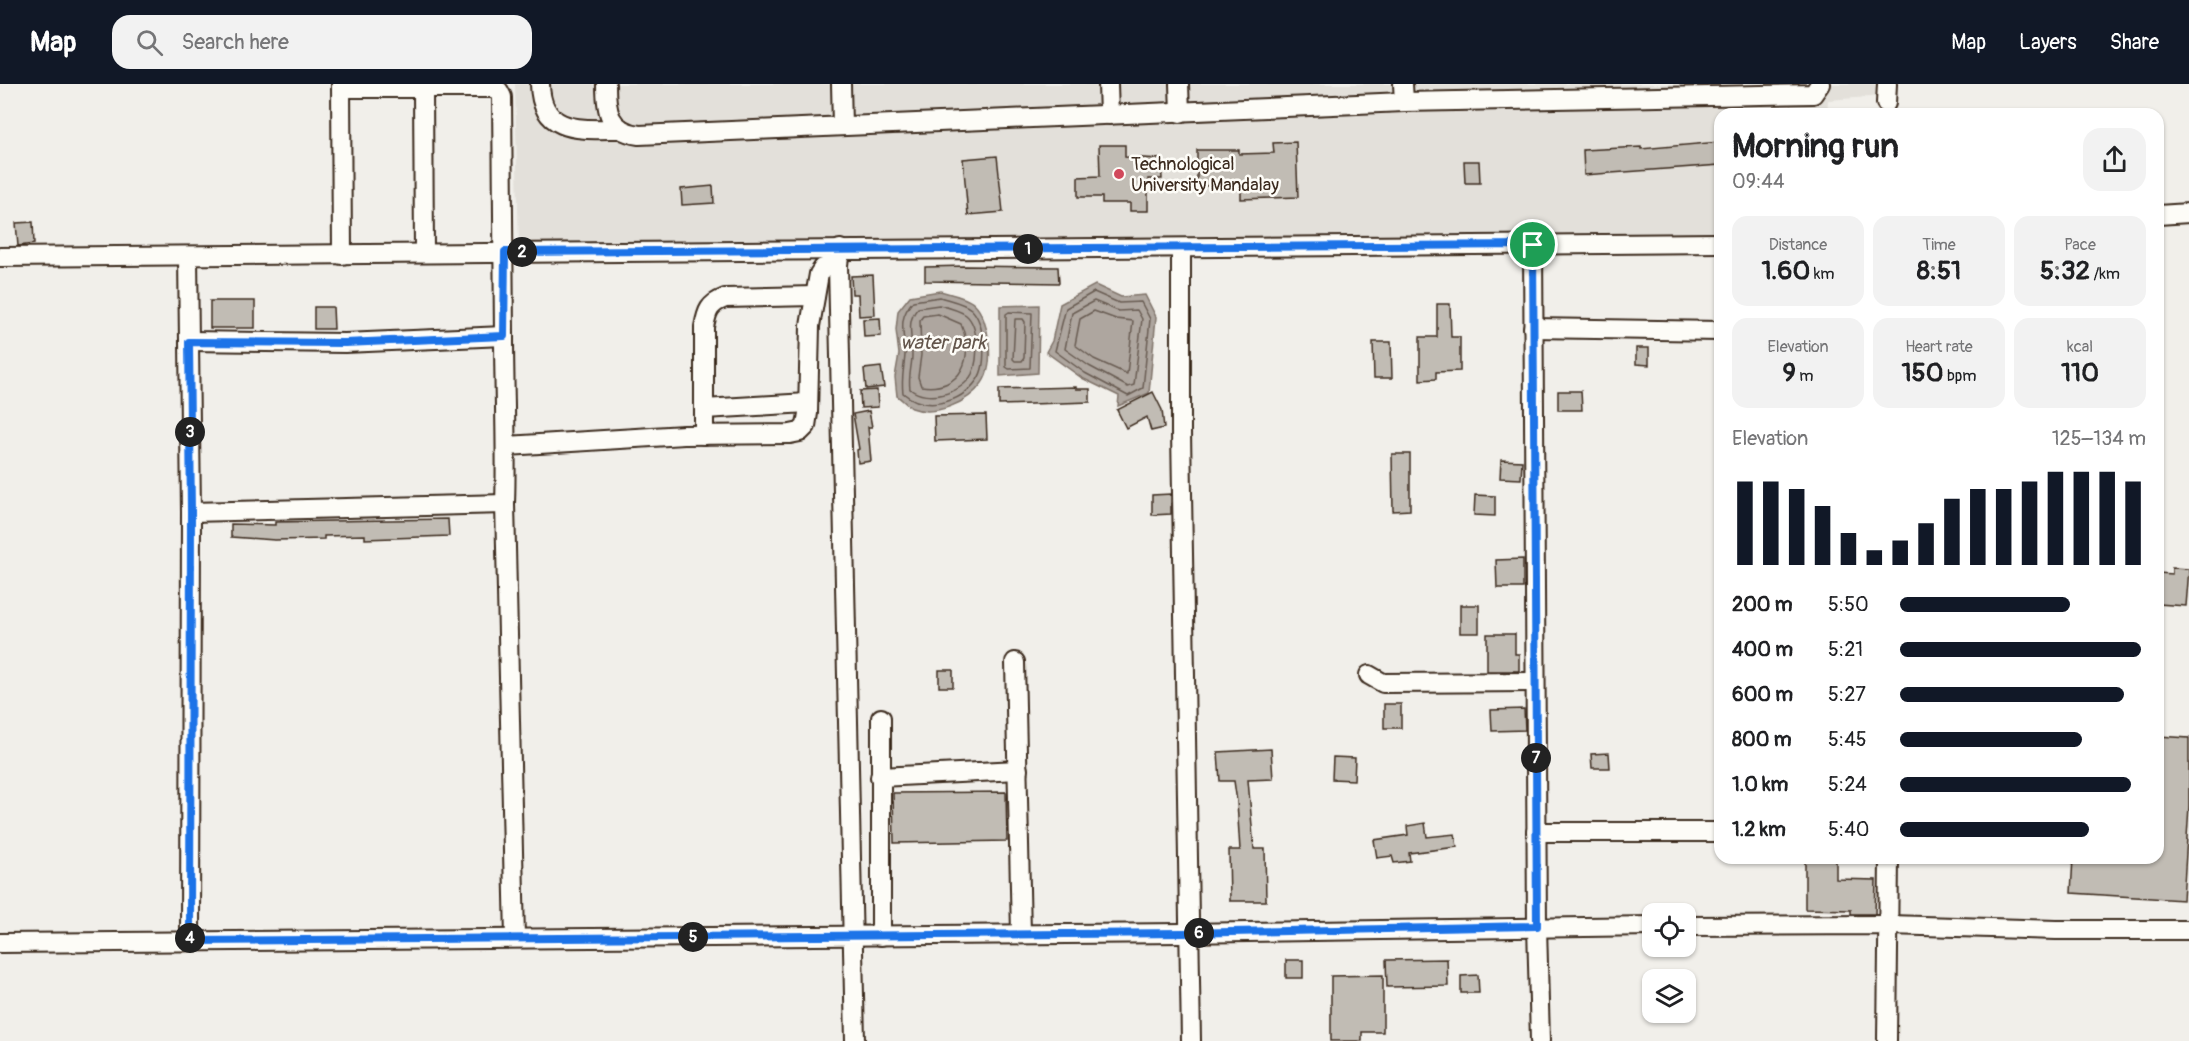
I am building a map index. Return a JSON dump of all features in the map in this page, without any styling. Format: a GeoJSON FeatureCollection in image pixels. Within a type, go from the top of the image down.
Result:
{"type":"FeatureCollection","features":[{"type":"Feature","properties":{"kind":"street"},"geometry":{"type":"LineString","coordinates":[[540,84],[547,113],[558,123],[569,128],[621,129]]}},
{"type":"Feature","properties":{"kind":"street"},"geometry":{"type":"LineString","coordinates":[[606,84],[606,106],[610,119],[628,134],[639,135],[1180,113],[1403,93],[1813,93],[1821,84]]}},
{"type":"Feature","properties":{"kind":"street"},"geometry":{"type":"LineString","coordinates":[[841,84],[842,125]]}},
{"type":"Feature","properties":{"kind":"street"},"geometry":{"type":"LineString","coordinates":[[1108,84],[1109,115]]}},
{"type":"Feature","properties":{"kind":"street"},"geometry":{"type":"LineString","coordinates":[[1179,84],[1180,113]]}},
{"type":"Feature","properties":{"kind":"street"},"geometry":{"type":"LineString","coordinates":[[1886,103],[1887,84]]}},
{"type":"Feature","properties":{"kind":"street"},"geometry":{"type":"LineString","coordinates":[[342,255],[341,86],[494,88],[499,91],[502,97],[505,252],[504,336],[507,446],[505,504],[514,938]]}},
{"type":"Feature","properties":{"kind":"street"},"geometry":{"type":"LineString","coordinates":[[423,88],[424,254]]}},
{"type":"Feature","properties":{"kind":"street"},"geometry":{"type":"LineString","coordinates":[[2164,215],[2189,213]]}},
{"type":"Feature","properties":{"kind":"street"},"geometry":{"type":"LineString","coordinates":[[0,257],[505,252],[839,257],[1181,249],[1714,243]]}},
{"type":"Feature","properties":{"kind":"street"},"geometry":{"type":"LineString","coordinates":[[1533,245],[1536,831],[1540,1041]]}},
{"type":"Feature","properties":{"kind":"street"},"geometry":{"type":"LineString","coordinates":[[1181,249],[1181,432],[1191,1041]]}},
{"type":"Feature","properties":{"kind":"street"},"geometry":{"type":"LineString","coordinates":[[188,256],[191,512],[190,941]]}},
{"type":"Feature","properties":{"kind":"street"},"geometry":{"type":"LineString","coordinates":[[507,446],[684,435],[800,432],[806,426],[810,326],[819,274],[839,257]]}},
{"type":"Feature","properties":{"kind":"street"},"geometry":{"type":"LineString","coordinates":[[839,257],[855,1041]]}},
{"type":"Feature","properties":{"kind":"street"},"geometry":{"type":"LineString","coordinates":[[704,435],[704,327],[708,309],[714,302],[725,298],[815,296]]}},
{"type":"Feature","properties":{"kind":"street"},"geometry":{"type":"LineString","coordinates":[[1533,328],[1714,330]]}},
{"type":"Feature","properties":{"kind":"street"},"geometry":{"type":"LineString","coordinates":[[189,342],[345,343],[504,336]]}},
{"type":"Feature","properties":{"kind":"street"},"geometry":{"type":"LineString","coordinates":[[810,351],[841,351]]}},
{"type":"Feature","properties":{"kind":"street"},"geometry":{"type":"LineString","coordinates":[[704,409],[808,403]]}},
{"type":"Feature","properties":{"kind":"street"},"geometry":{"type":"LineString","coordinates":[[191,512],[505,504]]}},
{"type":"Feature","properties":{"kind":"street"},"geometry":{"type":"LineString","coordinates":[[1015,663],[1021,934]]}},
{"type":"Feature","properties":{"kind":"street"},"geometry":{"type":"LineString","coordinates":[[1369,675],[1383,683],[1535,682]]}},
{"type":"Feature","properties":{"kind":"street"},"geometry":{"type":"LineString","coordinates":[[881,718],[881,936]]}},
{"type":"Feature","properties":{"kind":"street"},"geometry":{"type":"LineString","coordinates":[[880,777],[1018,770]]}},
{"type":"Feature","properties":{"kind":"street"},"geometry":{"type":"LineString","coordinates":[[1536,831],[1714,832]]}},
{"type":"Feature","properties":{"kind":"street"},"geometry":{"type":"LineString","coordinates":[[1887,1041],[1889,864]]}},
{"type":"Feature","properties":{"kind":"street"},"geometry":{"type":"LineString","coordinates":[[1696,926],[1889,925],[2055,930],[2189,930]]}},
{"type":"Feature","properties":{"kind":"street"},"geometry":{"type":"LineString","coordinates":[[0,943],[1190,933],[1642,926]]}},
{"type":"Feature","properties":{"kind":"shaded area","name":"Technological University Mandalay"},"geometry":{"type":"Polygon","coordinates":[[[515,84],[1896,84],[1897,95],[1828,100],[1827,108],[1714,108],[1714,234],[519,249],[515,84]]]}},
{"type":"Feature","properties":{"kind":"water"},"geometry":{"type":"Polygon","coordinates":[[[1095,285],[1121,297],[1145,295],[1156,317],[1149,393],[1118,406],[1119,396],[1082,378],[1046,352],[1052,341],[1060,304],[1095,285]]]}},
{"type":"Feature","properties":{"kind":"water","name":"water park"},"geometry":{"type":"Polygon","coordinates":[[[940,291],[967,299],[979,311],[984,320],[989,342],[988,365],[982,383],[968,397],[941,409],[921,410],[910,407],[897,396],[895,377],[899,354],[896,330],[898,311],[910,296],[940,291]]]}},
{"type":"Feature","properties":{"kind":"water"},"geometry":{"type":"Polygon","coordinates":[[[1039,305],[1038,373],[1000,376],[1000,306],[1039,305]]]}},
{"type":"Feature","properties":{"kind":"building"},"geometry":{"type":"Polygon","coordinates":[[[1296,142],[1298,197],[1241,199],[1241,185],[1197,186],[1197,150],[1239,150],[1239,154],[1274,153],[1273,143],[1296,142]]]}},
{"type":"Feature","properties":{"kind":"building"},"geometry":{"type":"Polygon","coordinates":[[[1714,142],[1714,165],[1584,175],[1583,150],[1641,147],[1641,149],[1714,142]]]}},
{"type":"Feature","properties":{"kind":"building"},"geometry":{"type":"Polygon","coordinates":[[[1099,145],[1125,145],[1125,157],[1161,159],[1162,179],[1148,179],[1148,211],[1130,211],[1130,203],[1102,203],[1102,197],[1078,197],[1078,177],[1100,176],[1099,145]]]}},
{"type":"Feature","properties":{"kind":"building"},"geometry":{"type":"Polygon","coordinates":[[[997,156],[1003,212],[968,215],[963,159],[997,156]]]}},
{"type":"Feature","properties":{"kind":"building"},"geometry":{"type":"Polygon","coordinates":[[[1464,161],[1479,161],[1480,183],[1465,183],[1464,161]]]}},
{"type":"Feature","properties":{"kind":"building"},"geometry":{"type":"Polygon","coordinates":[[[713,186],[714,203],[682,205],[681,189],[713,186]]]}},
{"type":"Feature","properties":{"kind":"building"},"geometry":{"type":"Polygon","coordinates":[[[33,222],[34,244],[18,246],[16,223],[33,222]]]}},
{"type":"Feature","properties":{"kind":"building"},"geometry":{"type":"Polygon","coordinates":[[[925,267],[1058,267],[1059,283],[925,281],[925,267]]]}},
{"type":"Feature","properties":{"kind":"building"},"geometry":{"type":"Polygon","coordinates":[[[873,275],[875,315],[859,316],[858,294],[852,294],[851,276],[873,275]]]}},
{"type":"Feature","properties":{"kind":"building"},"geometry":{"type":"Polygon","coordinates":[[[210,301],[255,301],[255,328],[210,328],[210,301]]]}},
{"type":"Feature","properties":{"kind":"building"},"geometry":{"type":"Polygon","coordinates":[[[1437,304],[1450,304],[1451,337],[1460,337],[1460,371],[1436,372],[1436,379],[1420,380],[1420,337],[1437,337],[1437,304]]]}},
{"type":"Feature","properties":{"kind":"building"},"geometry":{"type":"Polygon","coordinates":[[[314,307],[333,307],[334,329],[314,329],[314,307]]]}},
{"type":"Feature","properties":{"kind":"building"},"geometry":{"type":"Polygon","coordinates":[[[880,318],[881,336],[864,337],[863,319],[880,318]]]}},
{"type":"Feature","properties":{"kind":"building"},"geometry":{"type":"Polygon","coordinates":[[[1373,342],[1391,342],[1392,378],[1374,378],[1373,342]]]}},
{"type":"Feature","properties":{"kind":"building"},"geometry":{"type":"Polygon","coordinates":[[[1636,348],[1649,348],[1649,365],[1636,364],[1636,348]]]}},
{"type":"Feature","properties":{"kind":"building"},"geometry":{"type":"Polygon","coordinates":[[[881,367],[884,387],[866,389],[864,369],[881,367]]]}},
{"type":"Feature","properties":{"kind":"building"},"geometry":{"type":"Polygon","coordinates":[[[1076,387],[1076,389],[1090,389],[1090,402],[999,405],[999,389],[1076,387]]]}},
{"type":"Feature","properties":{"kind":"building"},"geometry":{"type":"Polygon","coordinates":[[[877,390],[878,407],[861,408],[860,391],[877,390]]]}},
{"type":"Feature","properties":{"kind":"building"},"geometry":{"type":"Polygon","coordinates":[[[1558,391],[1581,391],[1582,410],[1558,410],[1558,391]]]}},
{"type":"Feature","properties":{"kind":"building"},"geometry":{"type":"Polygon","coordinates":[[[1153,392],[1162,410],[1164,428],[1151,431],[1147,417],[1126,428],[1117,410],[1153,392]]]}},
{"type":"Feature","properties":{"kind":"building"},"geometry":{"type":"Polygon","coordinates":[[[869,411],[872,427],[868,427],[871,461],[858,463],[857,450],[859,449],[853,414],[869,411]]]}},
{"type":"Feature","properties":{"kind":"building"},"geometry":{"type":"Polygon","coordinates":[[[986,415],[987,439],[935,441],[934,416],[986,415]]]}},
{"type":"Feature","properties":{"kind":"building"},"geometry":{"type":"Polygon","coordinates":[[[1392,454],[1410,454],[1410,510],[1393,511],[1392,454]]]}},
{"type":"Feature","properties":{"kind":"building"},"geometry":{"type":"Polygon","coordinates":[[[1501,460],[1522,461],[1521,479],[1500,478],[1501,460]]]}},
{"type":"Feature","properties":{"kind":"building"},"geometry":{"type":"Polygon","coordinates":[[[1171,494],[1171,514],[1152,515],[1152,495],[1171,494]]]}},
{"type":"Feature","properties":{"kind":"building"},"geometry":{"type":"Polygon","coordinates":[[[1475,495],[1495,496],[1495,516],[1474,515],[1475,495]]]}},
{"type":"Feature","properties":{"kind":"building"},"geometry":{"type":"Polygon","coordinates":[[[448,519],[449,536],[365,539],[365,535],[275,540],[231,537],[231,524],[275,525],[275,522],[448,519]]]}},
{"type":"Feature","properties":{"kind":"building"},"geometry":{"type":"Polygon","coordinates":[[[1523,559],[1523,588],[1497,588],[1496,560],[1523,559]]]}},
{"type":"Feature","properties":{"kind":"building"},"geometry":{"type":"Polygon","coordinates":[[[2172,568],[2189,569],[2186,606],[2164,604],[2164,573],[2172,574],[2172,568]]]}},
{"type":"Feature","properties":{"kind":"building"},"geometry":{"type":"Polygon","coordinates":[[[1460,605],[1479,605],[1479,633],[1460,633],[1460,605]]]}},
{"type":"Feature","properties":{"kind":"building"},"geometry":{"type":"Polygon","coordinates":[[[1487,634],[1515,634],[1515,654],[1519,654],[1519,671],[1487,671],[1487,634]]]}},
{"type":"Feature","properties":{"kind":"building"},"geometry":{"type":"Polygon","coordinates":[[[939,670],[953,670],[953,687],[939,687],[939,670]]]}},
{"type":"Feature","properties":{"kind":"building"},"geometry":{"type":"Polygon","coordinates":[[[1384,704],[1401,704],[1401,728],[1384,728],[1384,704]]]}},
{"type":"Feature","properties":{"kind":"building"},"geometry":{"type":"Polygon","coordinates":[[[1524,709],[1525,730],[1492,731],[1491,710],[1524,709]]]}},
{"type":"Feature","properties":{"kind":"building"},"geometry":{"type":"Polygon","coordinates":[[[2164,736],[2189,738],[2189,806],[2183,900],[2071,893],[2073,864],[2164,864],[2164,736]]]}},
{"type":"Feature","properties":{"kind":"building"},"geometry":{"type":"Polygon","coordinates":[[[1271,749],[1273,779],[1248,780],[1254,849],[1265,849],[1266,901],[1230,901],[1229,850],[1240,850],[1237,802],[1234,781],[1220,781],[1218,752],[1271,749]]]}},
{"type":"Feature","properties":{"kind":"building"},"geometry":{"type":"Polygon","coordinates":[[[1609,753],[1610,768],[1592,768],[1591,754],[1609,753]]]}},
{"type":"Feature","properties":{"kind":"building"},"geometry":{"type":"Polygon","coordinates":[[[1333,757],[1355,758],[1354,780],[1332,779],[1333,757]]]}},
{"type":"Feature","properties":{"kind":"building"},"geometry":{"type":"Polygon","coordinates":[[[1006,792],[1007,841],[894,843],[893,793],[1006,792]]]}},
{"type":"Feature","properties":{"kind":"building"},"geometry":{"type":"Polygon","coordinates":[[[1425,823],[1427,837],[1455,834],[1457,847],[1409,853],[1410,861],[1394,863],[1392,856],[1377,858],[1374,840],[1408,835],[1407,826],[1425,823]]]}},
{"type":"Feature","properties":{"kind":"building"},"geometry":{"type":"Polygon","coordinates":[[[1805,864],[1836,864],[1836,879],[1876,880],[1875,914],[1851,914],[1851,910],[1805,909],[1805,864]]]}},
{"type":"Feature","properties":{"kind":"building"},"geometry":{"type":"Polygon","coordinates":[[[1447,959],[1448,986],[1387,987],[1386,960],[1447,959]]]}},
{"type":"Feature","properties":{"kind":"building"},"geometry":{"type":"Polygon","coordinates":[[[1286,960],[1303,960],[1303,978],[1286,978],[1286,960]]]}},
{"type":"Feature","properties":{"kind":"building"},"geometry":{"type":"Polygon","coordinates":[[[1383,975],[1383,1032],[1362,1032],[1362,1041],[1331,1041],[1331,976],[1383,975]]]}},
{"type":"Feature","properties":{"kind":"building"},"geometry":{"type":"Polygon","coordinates":[[[1478,975],[1479,993],[1461,993],[1461,976],[1478,975]]]}},
{"type":"Feature","properties":{"kind":"place","name":"Technological University Mandalay"},"geometry":{"type":"Point","coordinates":[1119,174]}},
{"type":"Feature","properties":{"kind":"route"},"geometry":{"type":"LineString","coordinates":[[1533,245],[1537,926],[1183,933],[190,941],[189,342],[345,343],[504,336],[505,252],[1533,245]]}}]}
